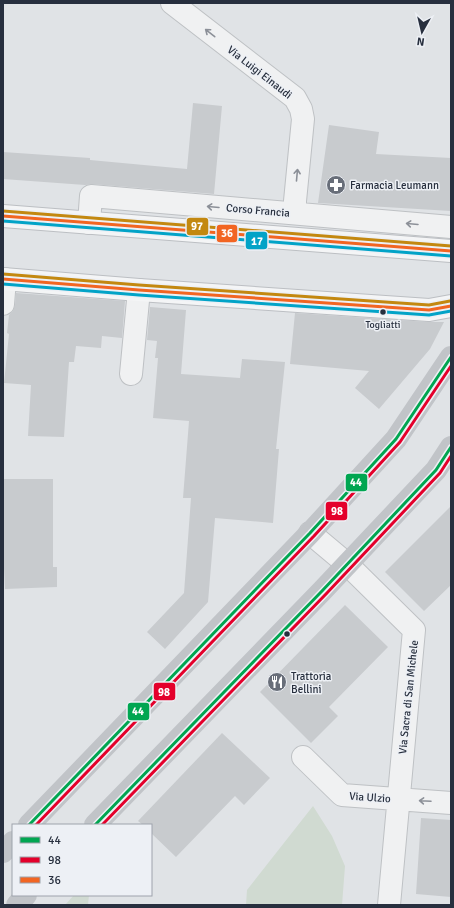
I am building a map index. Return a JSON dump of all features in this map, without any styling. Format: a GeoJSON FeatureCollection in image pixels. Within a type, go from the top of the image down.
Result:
{"type":"FeatureCollection","features":[{"type":"Feature","properties":{"kind":"main road"},"geometry":{"type":"LineString","coordinates":[[3,216],[451,251]]}},
{"type":"Feature","properties":{"kind":"main road"},"geometry":{"type":"LineString","coordinates":[[4,279],[429,310],[451,306]]}},
{"type":"Feature","properties":{"kind":"street","name":"Via Luigi Einaudi"},"geometry":{"type":"LineString","coordinates":[[172,3],[295,98],[301,109],[303,119],[295,213]]}},
{"type":"Feature","properties":{"kind":"street","name":"Corso Francia"},"geometry":{"type":"LineString","coordinates":[[89,223],[91,196],[451,227]]}},
{"type":"Feature","properties":{"kind":"street"},"geometry":{"type":"LineString","coordinates":[[3,304],[4,279]]}},
{"type":"Feature","properties":{"kind":"street"},"geometry":{"type":"LineString","coordinates":[[131,374],[139,290]]}},
{"type":"Feature","properties":{"kind":"street"},"geometry":{"type":"LineString","coordinates":[[30,824],[310,533],[396,439],[451,357]]}},
{"type":"Feature","properties":{"kind":"street"},"geometry":{"type":"LineString","coordinates":[[95,824],[436,470],[451,447]]}},
{"type":"Feature","properties":{"kind":"street","name":"Via Sacra di San Michele"},"geometry":{"type":"LineString","coordinates":[[310,533],[347,564],[414,630],[398,799],[390,905]]}},
{"type":"Feature","properties":{"kind":"street","name":"Via Ulzio"},"geometry":{"type":"LineString","coordinates":[[303,757],[342,795],[451,803]]}},
{"type":"Feature","properties":{"kind":"street"},"geometry":{"type":"LineString","coordinates":[[3,852],[12,843]]}},
{"type":"Feature","properties":{"kind":"street"},"geometry":{"type":"LineString","coordinates":[[17,905],[25,896]]}},
{"type":"Feature","properties":{"kind":"shaded area"},"geometry":{"type":"Polygon","coordinates":[[[313,806],[332,836],[345,866],[342,905],[246,905],[247,890],[313,806]]]}},
{"type":"Feature","properties":{"kind":"shaded area"},"geometry":{"type":"Polygon","coordinates":[[[73,896],[89,896],[88,905],[65,905],[73,896]]]}},
{"type":"Feature","properties":{"kind":"building"},"geometry":{"type":"Polygon","coordinates":[[[193,103],[222,106],[214,194],[92,184],[85,185],[3,179],[3,152],[90,158],[90,160],[187,169],[193,103]]]}},
{"type":"Feature","properties":{"kind":"building"},"geometry":{"type":"Polygon","coordinates":[[[329,125],[379,132],[376,154],[451,158],[451,211],[318,203],[329,125]]]}},
{"type":"Feature","properties":{"kind":"building"},"geometry":{"type":"Polygon","coordinates":[[[16,293],[125,301],[122,338],[102,336],[101,348],[76,346],[74,362],[69,362],[64,437],[28,436],[31,385],[4,383],[9,334],[7,333],[9,315],[13,311],[15,305],[16,293]]]}},
{"type":"Feature","properties":{"kind":"building"},"geometry":{"type":"Polygon","coordinates":[[[150,307],[186,310],[181,374],[240,378],[242,359],[285,362],[276,449],[279,449],[273,523],[215,518],[208,602],[165,649],[147,632],[184,593],[191,498],[183,498],[189,421],[153,418],[158,358],[155,358],[157,341],[147,340],[150,307]]]}},
{"type":"Feature","properties":{"kind":"building"},"geometry":{"type":"Polygon","coordinates":[[[295,313],[444,322],[430,349],[379,409],[355,388],[369,371],[290,364],[295,313]]]}},
{"type":"Feature","properties":{"kind":"building"},"geometry":{"type":"Polygon","coordinates":[[[3,479],[53,479],[53,567],[57,567],[57,587],[5,589],[3,547],[3,479]]]}},
{"type":"Feature","properties":{"kind":"building"},"geometry":{"type":"Polygon","coordinates":[[[451,506],[451,585],[424,611],[385,572],[451,506]]]}},
{"type":"Feature","properties":{"kind":"building"},"geometry":{"type":"Polygon","coordinates":[[[345,605],[388,647],[329,707],[338,716],[311,743],[260,692],[345,605]]]}},
{"type":"Feature","properties":{"kind":"building"},"geometry":{"type":"Polygon","coordinates":[[[222,733],[270,778],[244,805],[235,796],[176,857],[152,834],[152,824],[142,824],[138,821],[222,733]]]}},
{"type":"Feature","properties":{"kind":"building"},"geometry":{"type":"Polygon","coordinates":[[[421,818],[451,820],[451,897],[416,894],[421,818]]]}},
{"type":"Feature","properties":{"kind":"transit line","name":"97"},"geometry":{"type":"LineString","coordinates":[[3,211],[451,246]]}},
{"type":"Feature","properties":{"kind":"transit line","name":"36"},"geometry":{"type":"LineString","coordinates":[[3,216],[451,251]]}},
{"type":"Feature","properties":{"kind":"transit line","name":"17"},"geometry":{"type":"LineString","coordinates":[[3,221],[451,256]]}},
{"type":"Feature","properties":{"kind":"transit line","name":"97"},"geometry":{"type":"LineString","coordinates":[[3,274],[429,305],[450,301]]}},
{"type":"Feature","properties":{"kind":"transit line","name":"36"},"geometry":{"type":"LineString","coordinates":[[3,279],[429,310],[451,306]]}},
{"type":"Feature","properties":{"kind":"transit line","name":"17"},"geometry":{"type":"LineString","coordinates":[[3,284],[429,315],[451,311]]}},
{"type":"Feature","properties":{"kind":"transit line","name":"44"},"geometry":{"type":"LineString","coordinates":[[30,824],[310,533],[396,439],[451,357]]}},
{"type":"Feature","properties":{"kind":"transit line","name":"98"},"geometry":{"type":"LineString","coordinates":[[37,824],[314,536],[400,442],[451,366]]}},
{"type":"Feature","properties":{"kind":"transit line","name":"44"},"geometry":{"type":"LineString","coordinates":[[96,824],[322,591],[436,470],[451,447]]}},
{"type":"Feature","properties":{"kind":"transit line","name":"98"},"geometry":{"type":"LineString","coordinates":[[103,824],[326,594],[440,473],[451,456]]}},
{"type":"Feature","properties":{"kind":"place","name":"Farmacia Leumann"},"geometry":{"type":"Point","coordinates":[336,185]}},
{"type":"Feature","properties":{"kind":"place","name":"Togliatti"},"geometry":{"type":"Point","coordinates":[383,312]}},
{"type":"Feature","properties":{"kind":"place","name":"Trattoria Bellini"},"geometry":{"type":"Point","coordinates":[277,682]}}]}
